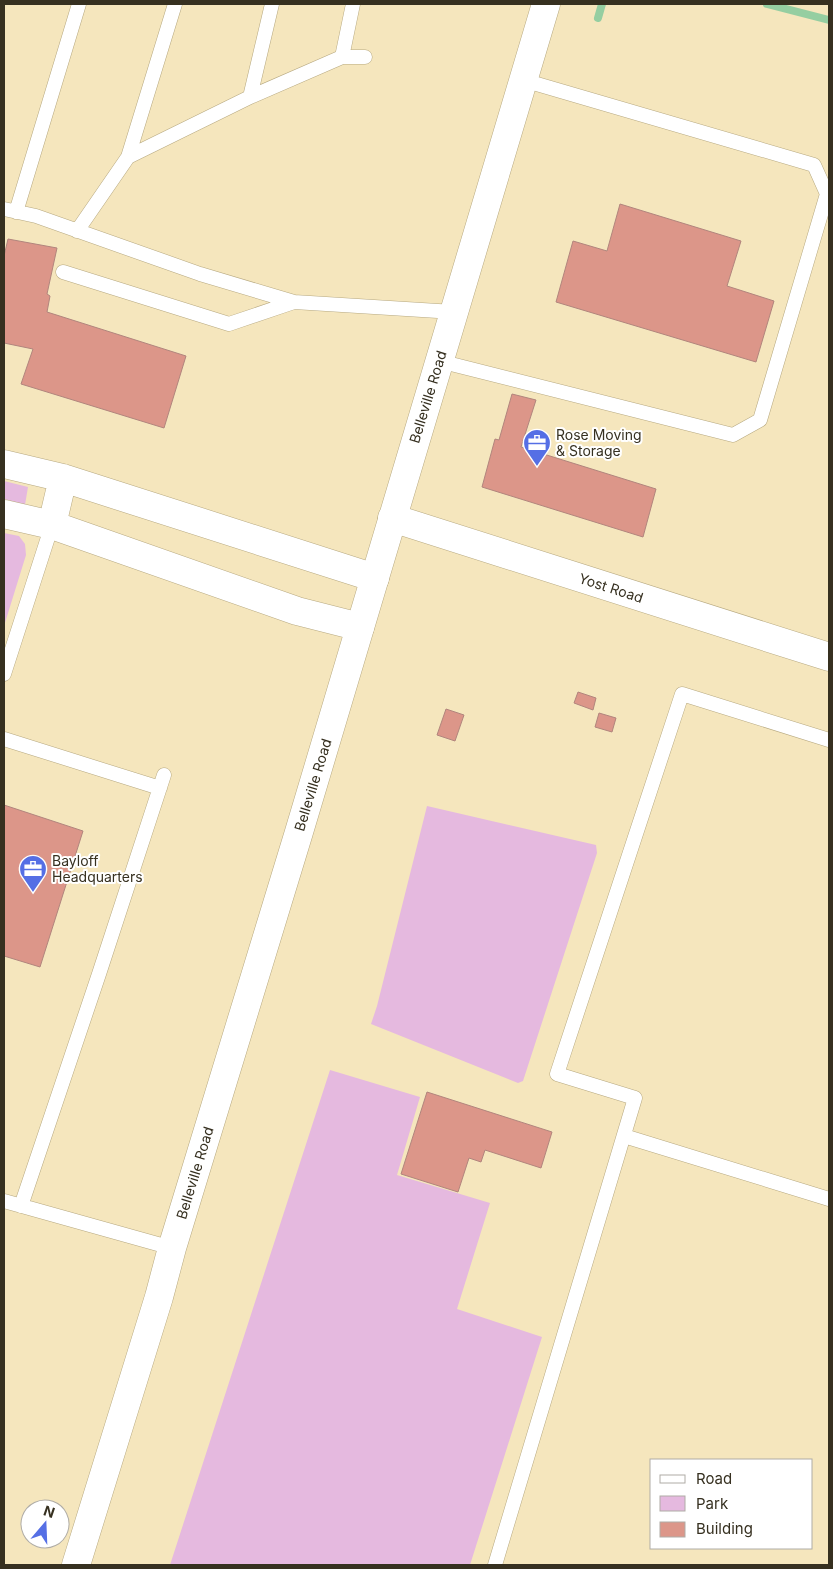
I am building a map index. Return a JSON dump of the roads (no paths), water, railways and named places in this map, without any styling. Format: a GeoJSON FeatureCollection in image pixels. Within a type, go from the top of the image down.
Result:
{"type":"FeatureCollection","features":[{"type":"Feature","properties":{"kind":"main road","name":"Belleville Road"},"geometry":{"type":"LineString","coordinates":[[76,1565],[159,1297],[172,1248],[375,578],[546,4]]}},
{"type":"Feature","properties":{"kind":"main road"},"geometry":{"type":"LineString","coordinates":[[4,464],[63,478],[375,578]]}},
{"type":"Feature","properties":{"kind":"main road"},"geometry":{"type":"LineString","coordinates":[[52,525],[63,478]]}},
{"type":"Feature","properties":{"kind":"main road"},"geometry":{"type":"LineString","coordinates":[[4,514],[52,525],[297,611],[360,627]]}},
{"type":"Feature","properties":{"kind":"main road","name":"Yost Road"},"geometry":{"type":"LineString","coordinates":[[392,518],[829,657]]}},
{"type":"Feature","properties":{"kind":"lane"},"geometry":{"type":"LineString","coordinates":[[79,4],[10,211],[36,216],[200,274],[294,302],[454,312]]}},
{"type":"Feature","properties":{"kind":"lane"},"geometry":{"type":"LineString","coordinates":[[77,231],[128,158],[175,4]]}},
{"type":"Feature","properties":{"kind":"lane"},"geometry":{"type":"LineString","coordinates":[[250,97],[272,4]]}},
{"type":"Feature","properties":{"kind":"lane"},"geometry":{"type":"LineString","coordinates":[[342,57],[353,4]]}},
{"type":"Feature","properties":{"kind":"lane"},"geometry":{"type":"LineString","coordinates":[[128,158],[250,97],[342,57],[365,57]]}},
{"type":"Feature","properties":{"kind":"lane"},"geometry":{"type":"LineString","coordinates":[[439,360],[733,435],[760,420],[827,194],[814,165],[523,80]]}},
{"type":"Feature","properties":{"kind":"lane"},"geometry":{"type":"LineString","coordinates":[[63,272],[229,324],[294,302]]}},
{"type":"Feature","properties":{"kind":"lane"},"geometry":{"type":"LineString","coordinates":[[4,674],[52,525]]}},
{"type":"Feature","properties":{"kind":"lane"},"geometry":{"type":"LineString","coordinates":[[496,1565],[635,1098],[557,1074],[682,694],[829,740]]}},
{"type":"Feature","properties":{"kind":"lane"},"geometry":{"type":"LineString","coordinates":[[4,739],[162,782],[21,1206]]}},
{"type":"Feature","properties":{"kind":"lane"},"geometry":{"type":"LineString","coordinates":[[624,1136],[829,1199]]}},
{"type":"Feature","properties":{"kind":"lane"},"geometry":{"type":"LineString","coordinates":[[4,1201],[172,1248]]}},
{"type":"Feature","properties":{"kind":"waterway"},"geometry":{"type":"LineString","coordinates":[[598,18],[602,4]]}},
{"type":"Feature","properties":{"kind":"waterway"},"geometry":{"type":"LineString","coordinates":[[767,4],[829,20]]}},
{"type":"Feature","properties":{"kind":"place","name":"Rose Moving & Storage"},"geometry":{"type":"Point","coordinates":[537,467]}},
{"type":"Feature","properties":{"kind":"place","name":"Bayloff Headquarters"},"geometry":{"type":"Point","coordinates":[33,893]}}]}
